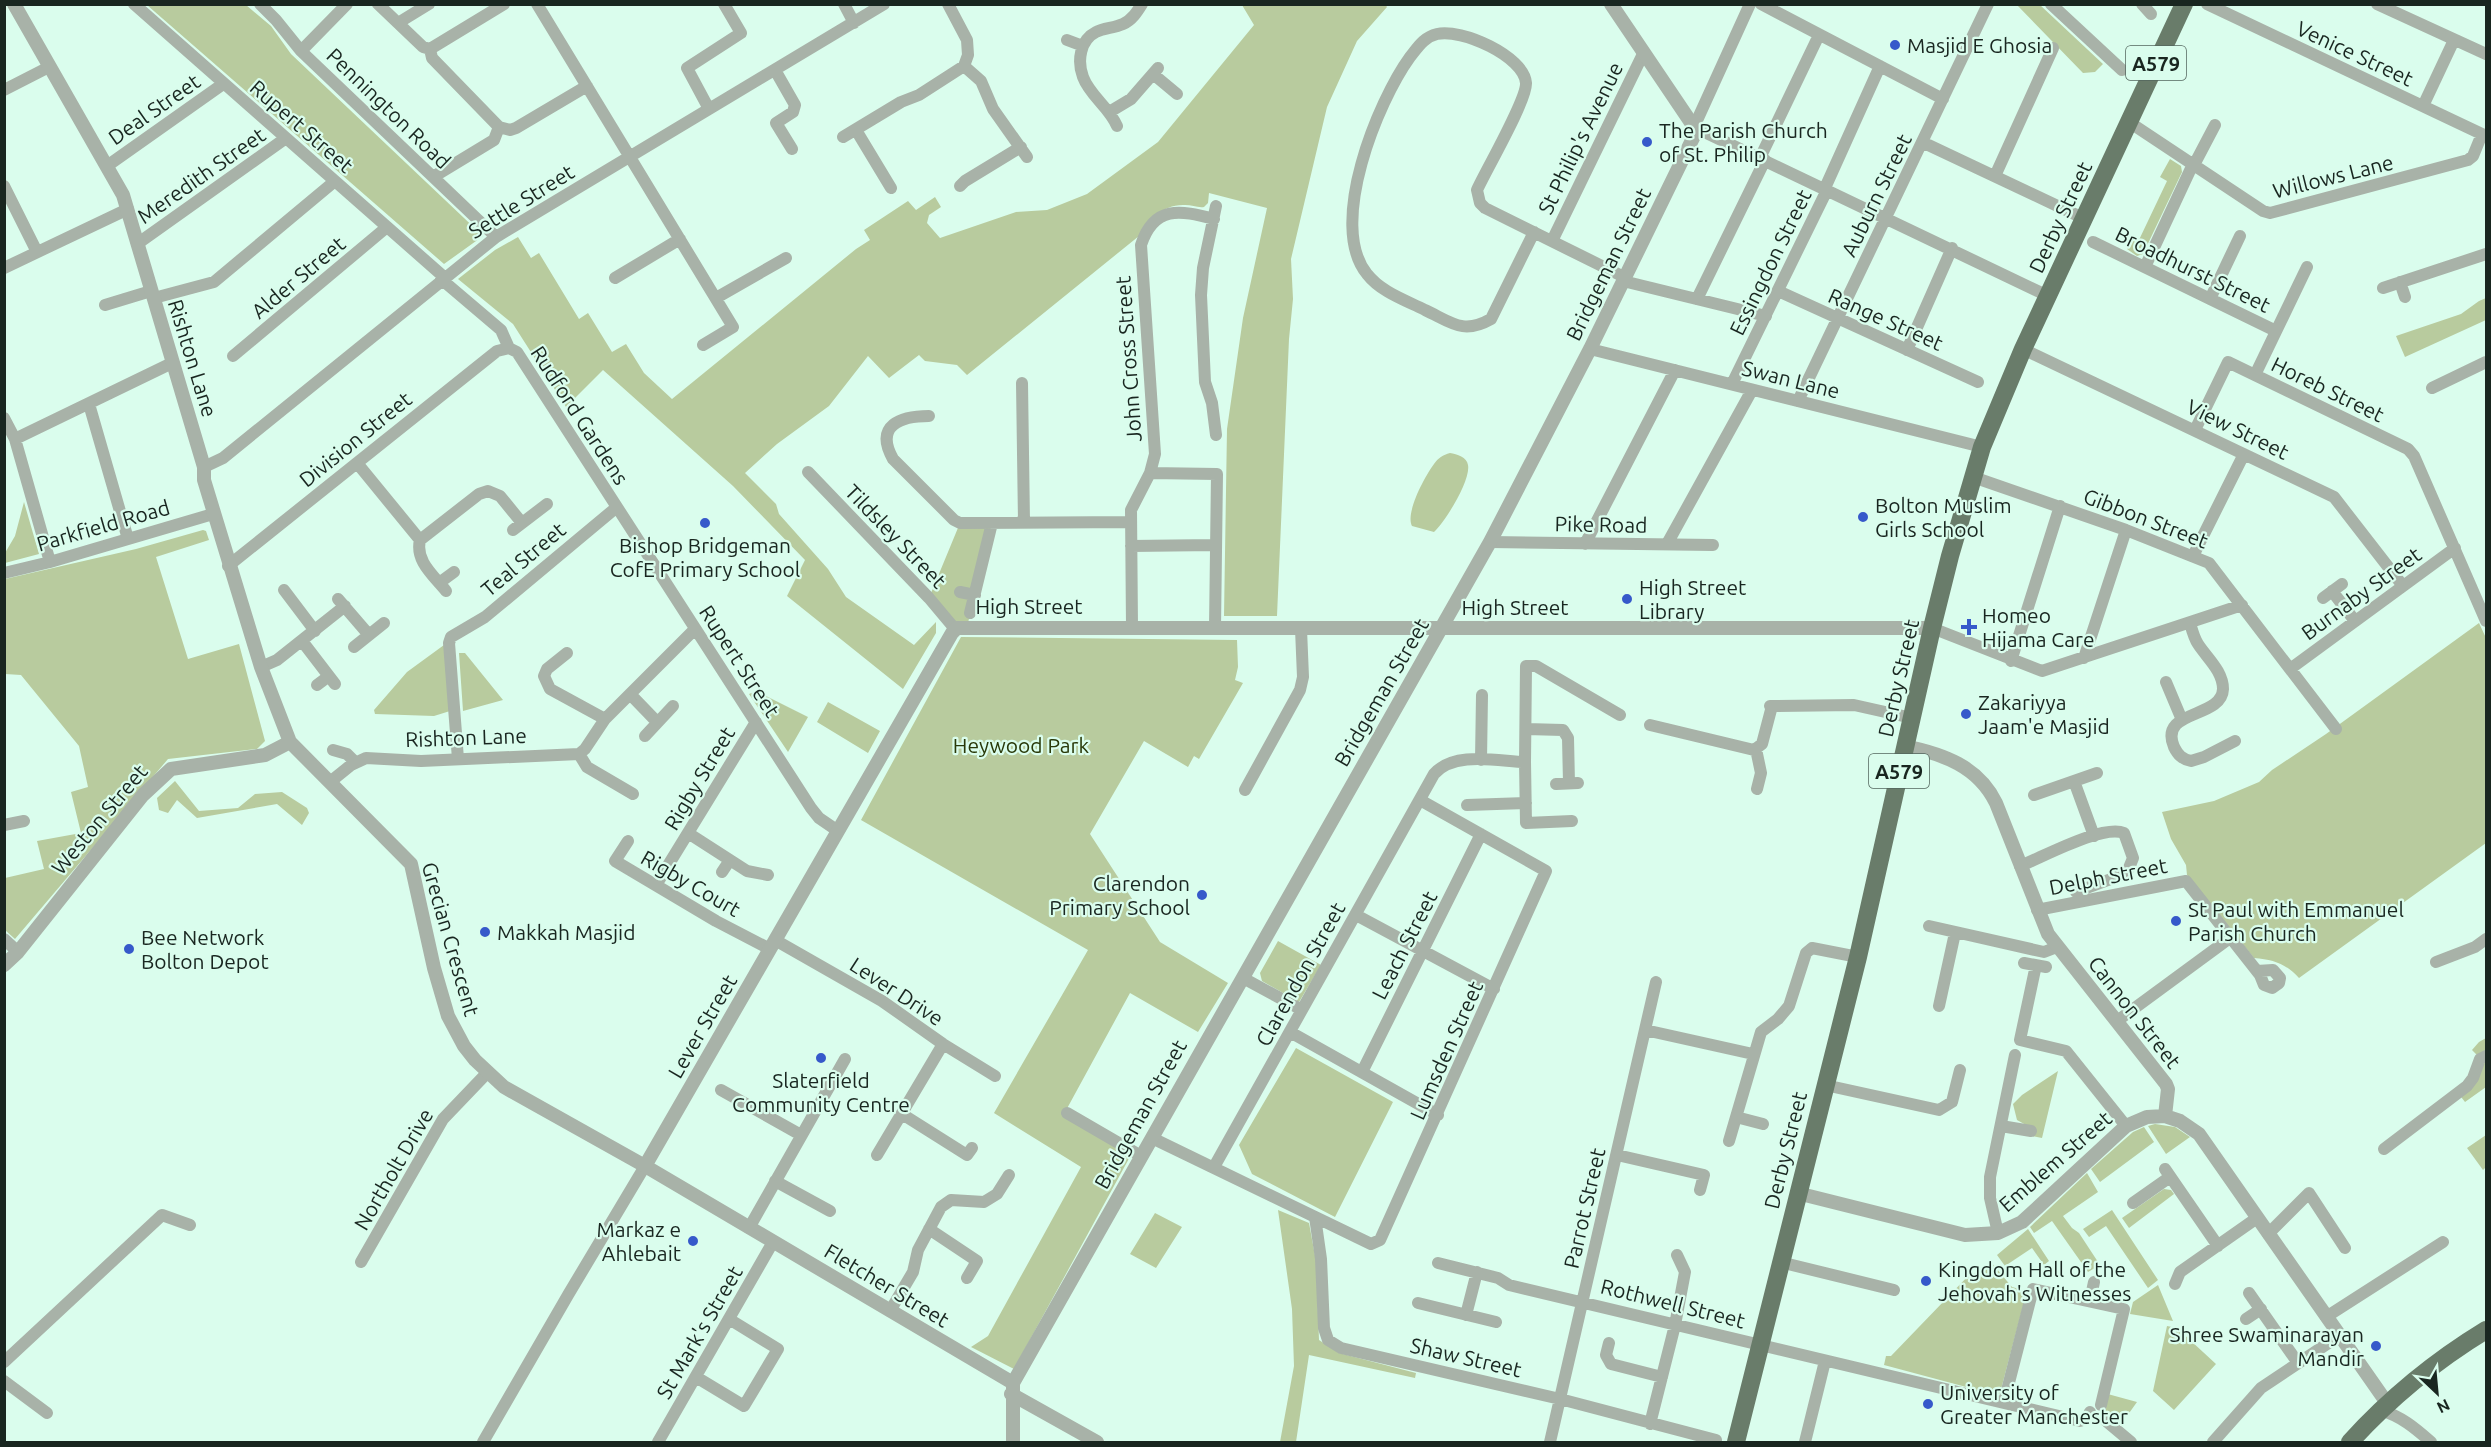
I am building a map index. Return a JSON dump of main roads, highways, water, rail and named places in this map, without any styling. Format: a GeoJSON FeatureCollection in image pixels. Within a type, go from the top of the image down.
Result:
{"type":"FeatureCollection","features":[{"type":"Feature","properties":{"kind":"main road","name":"Derby Street"},"geometry":{"type":"LineString","coordinates":[[1736,1443],[1858,957],[1932,628],[1982,447],[2023,349],[2184,4]]}},
{"type":"Feature","properties":{"kind":"main road"},"geometry":{"type":"LineString","coordinates":[[2350,1443],[2384,1406],[2429,1368],[2487,1330]]}},
{"type":"Feature","properties":{"kind":"place","name":"Masjid E Ghosia"},"geometry":{"type":"Point","coordinates":[1895,45]}},
{"type":"Feature","properties":{"kind":"place","name":"The Parish Church of St. Philip"},"geometry":{"type":"Point","coordinates":[1647,142]}},
{"type":"Feature","properties":{"kind":"place","name":"Bolton Muslim Girls School"},"geometry":{"type":"Point","coordinates":[1863,517]}},
{"type":"Feature","properties":{"kind":"place","name":"Bishop Bridgeman CofE Primary School"},"geometry":{"type":"Point","coordinates":[705,523]}},
{"type":"Feature","properties":{"kind":"place","name":"High Street Library"},"geometry":{"type":"Point","coordinates":[1627,599]}},
{"type":"Feature","properties":{"kind":"place","name":"Homeo Hijama Care"},"geometry":{"type":"Point","coordinates":[1969,627]}},
{"type":"Feature","properties":{"kind":"place","name":"Zakariyya Jaam'e Masjid"},"geometry":{"type":"Point","coordinates":[1966,714]}},
{"type":"Feature","properties":{"kind":"place","name":"Clarendon Primary School"},"geometry":{"type":"Point","coordinates":[1202,895]}},
{"type":"Feature","properties":{"kind":"place","name":"St Paul with Emmanuel Parish Church"},"geometry":{"type":"Point","coordinates":[2176,921]}},
{"type":"Feature","properties":{"kind":"place","name":"Makkah Masjid"},"geometry":{"type":"Point","coordinates":[485,932]}},
{"type":"Feature","properties":{"kind":"place","name":"Bee Network Bolton Depot"},"geometry":{"type":"Point","coordinates":[129,949]}},
{"type":"Feature","properties":{"kind":"place","name":"Slaterfield Community Centre"},"geometry":{"type":"Point","coordinates":[821,1058]}},
{"type":"Feature","properties":{"kind":"place","name":"Markaz e Ahlebait"},"geometry":{"type":"Point","coordinates":[693,1241]}},
{"type":"Feature","properties":{"kind":"place","name":"Kingdom Hall of the Jehovah's Witnesses"},"geometry":{"type":"Point","coordinates":[1926,1281]}},
{"type":"Feature","properties":{"kind":"place","name":"Shree Swaminarayan Mandir"},"geometry":{"type":"Point","coordinates":[2376,1346]}},
{"type":"Feature","properties":{"kind":"place","name":"University of Greater Manchester"},"geometry":{"type":"Point","coordinates":[1928,1404]}},
{"type":"Feature","properties":{"kind":"park label","name":"Heywood Park"},"geometry":{"type":"Point","coordinates":[1021,745]}}]}
